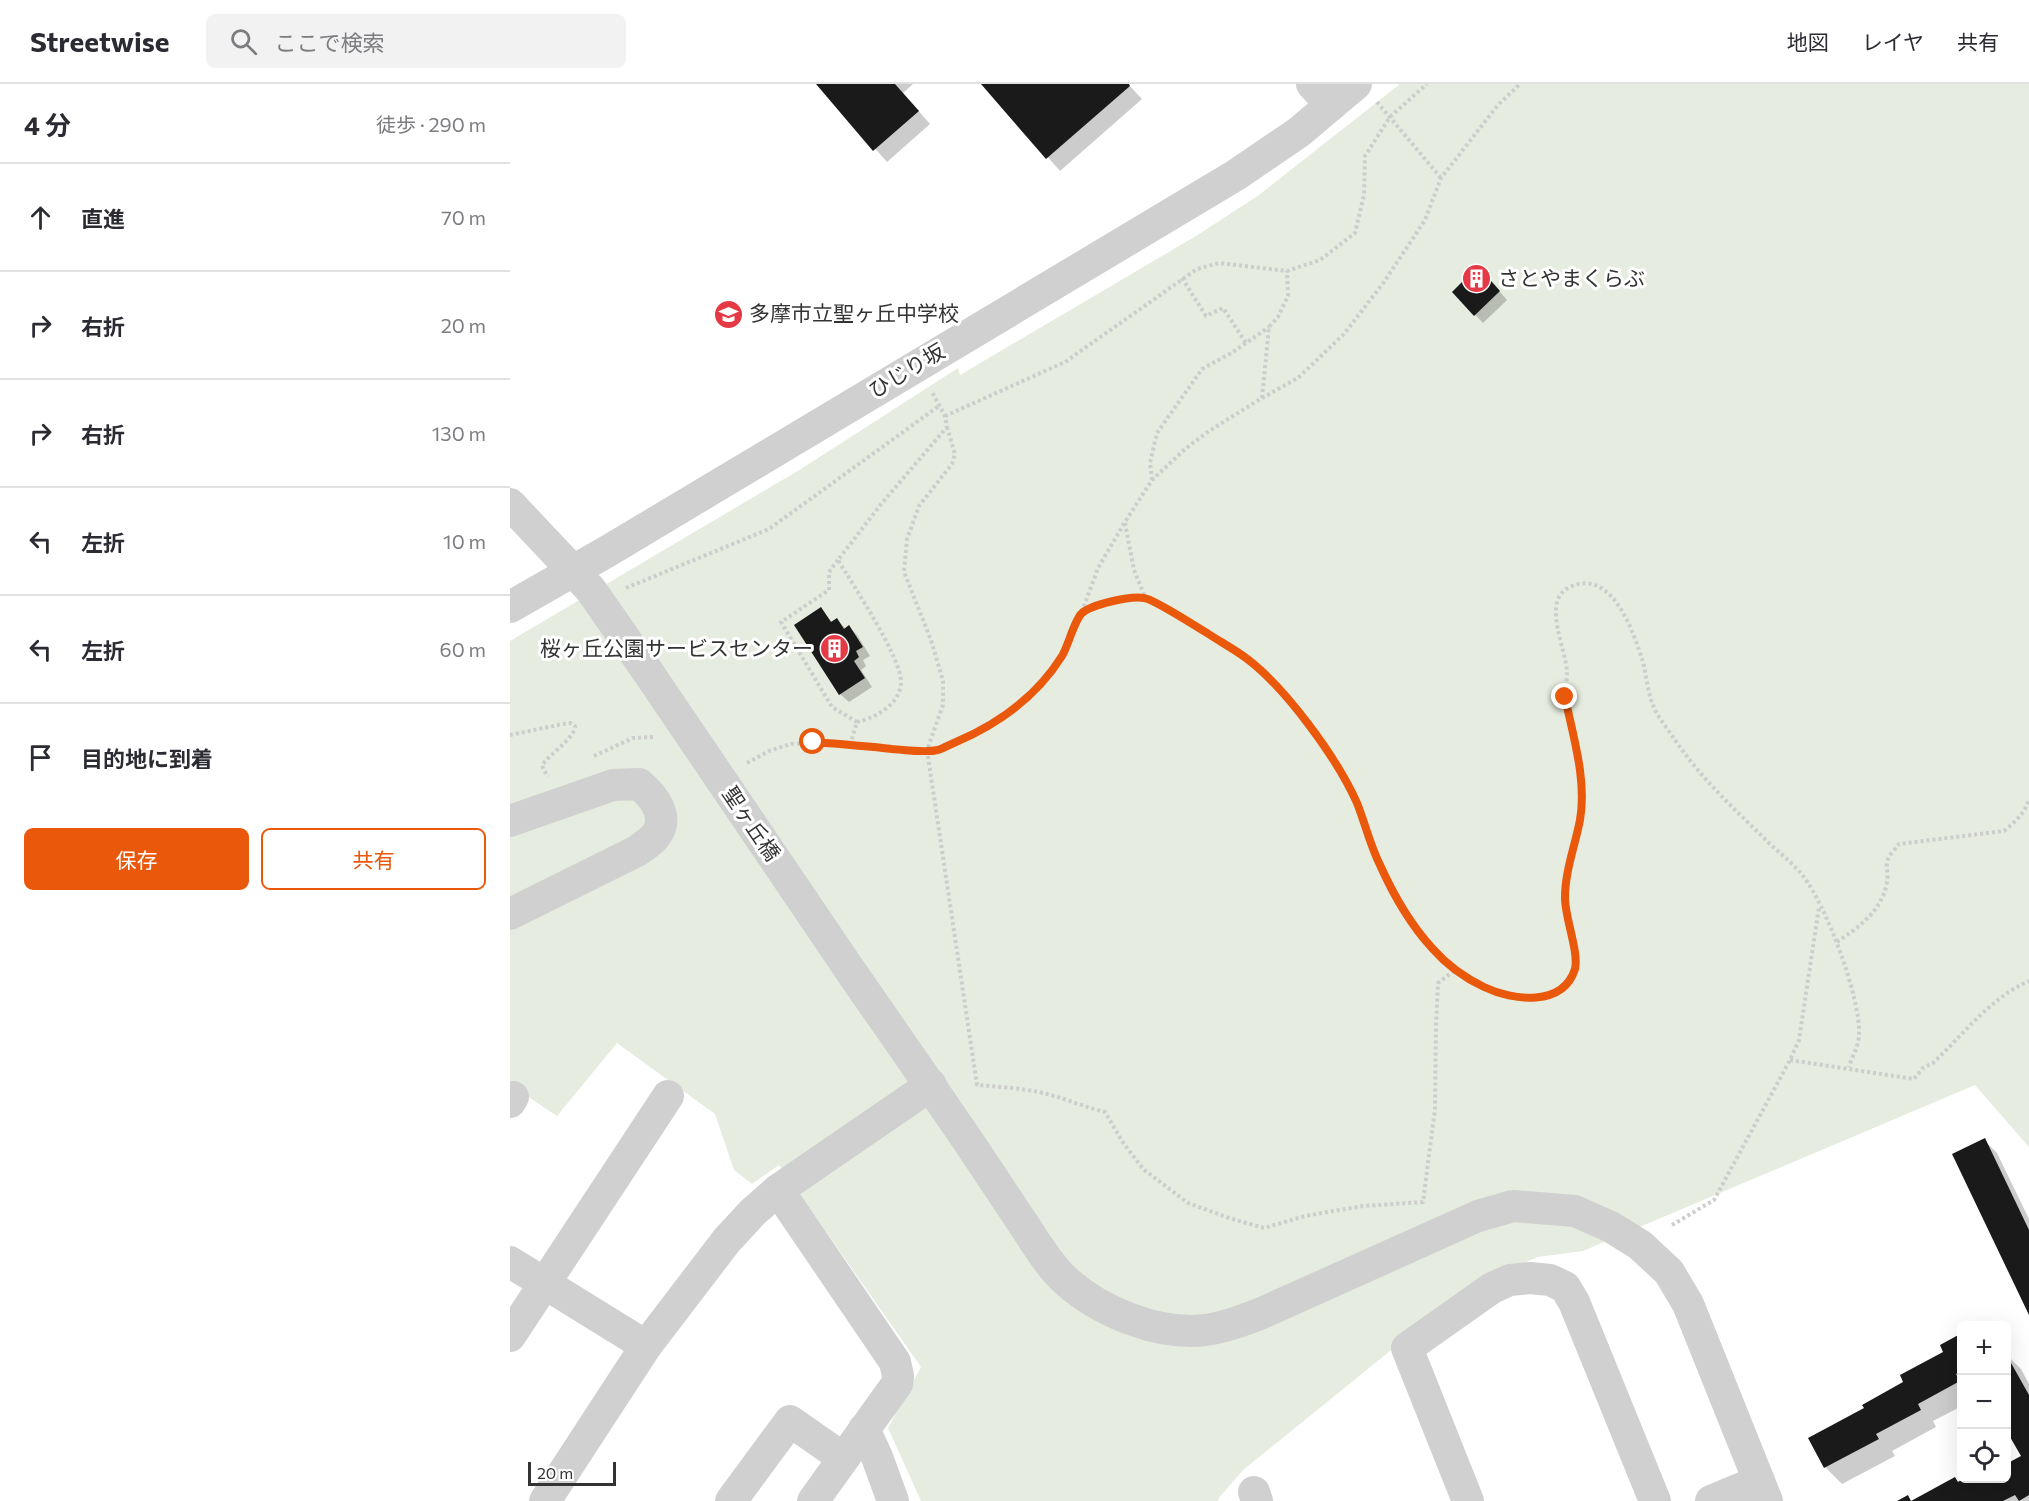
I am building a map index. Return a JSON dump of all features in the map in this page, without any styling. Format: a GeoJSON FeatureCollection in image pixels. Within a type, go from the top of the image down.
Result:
{"type":"FeatureCollection","features":[{"type":"Feature","properties":{"kind":"street","name":"ひじり坂"},"geometry":{"type":"LineString","coordinates":[[510,607],[1271,153],[1321,94],[1365,91]]}},
{"type":"Feature","properties":{"kind":"street","name":"聖ヶ丘橋"},"geometry":{"type":"LineString","coordinates":[[510,504],[591,590],[931,1085],[1041,1250],[1063,1278],[1095,1301],[1120,1315],[1168,1329],[1204,1330],[1235,1324],[1478,1216],[1513,1206],[1575,1211],[1611,1227],[1640,1245],[1669,1272],[1688,1304],[1763,1491]]}},
{"type":"Feature","properties":{"kind":"street"},"geometry":{"type":"LineString","coordinates":[[510,821],[614,785],[639,784],[650,793],[659,807],[661,826],[656,836],[638,851],[510,914]]}},
{"type":"Feature","properties":{"kind":"street"},"geometry":{"type":"LineString","coordinates":[[545,1501],[646,1346],[727,1240],[778,1190],[931,1085]]}},
{"type":"Feature","properties":{"kind":"street"},"geometry":{"type":"LineString","coordinates":[[510,1336],[668,1096]]}},
{"type":"Feature","properties":{"kind":"street"},"geometry":{"type":"LineString","coordinates":[[778,1190],[895,1362],[898,1376],[897,1384],[813,1501]]}},
{"type":"Feature","properties":{"kind":"street"},"geometry":{"type":"LineString","coordinates":[[510,1262],[646,1346]]}},
{"type":"Feature","properties":{"kind":"street"},"geometry":{"type":"LineString","coordinates":[[1468,1501],[1407,1348],[1492,1287],[1510,1280],[1530,1278],[1550,1280],[1565,1287],[1574,1302],[1655,1501]]}},
{"type":"Feature","properties":{"kind":"street"},"geometry":{"type":"LineString","coordinates":[[731,1501],[790,1421],[843,1458]]}},
{"type":"Feature","properties":{"kind":"street"},"geometry":{"type":"LineString","coordinates":[[864,1429],[893,1501]]}},
{"type":"Feature","properties":{"kind":"street"},"geometry":{"type":"LineString","coordinates":[[1711,1501],[1763,1491]]}},
{"type":"Feature","properties":{"kind":"path"},"geometry":{"type":"LineString","coordinates":[[945,416],[1065,362],[1197,269],[1219,263],[1287,271],[1320,260],[1355,232],[1364,195],[1365,156],[1390,117],[1427,84]]}},
{"type":"Feature","properties":{"kind":"path"},"geometry":{"type":"LineString","coordinates":[[743,766],[769,751],[791,744],[813,742],[938,750],[982,731],[1008,714],[1029,695],[1063,655],[1098,568],[1152,480],[1185,449],[1209,431],[1298,378],[1344,334],[1384,282],[1425,220],[1441,178],[1498,105],[1520,84]]}},
{"type":"Feature","properties":{"kind":"path"},"geometry":{"type":"LineString","coordinates":[[1365,91],[1441,178]]}},
{"type":"Feature","properties":{"kind":"path"},"geometry":{"type":"LineString","coordinates":[[1152,480],[1150,464],[1157,433],[1202,369],[1246,343],[1269,327],[1278,317],[1288,296],[1287,271]]}},
{"type":"Feature","properties":{"kind":"path"},"geometry":{"type":"LineString","coordinates":[[1182,278],[1206,316],[1223,308],[1246,343]]}},
{"type":"Feature","properties":{"kind":"path"},"geometry":{"type":"LineString","coordinates":[[1262,398],[1269,327]]}},
{"type":"Feature","properties":{"kind":"path"},"geometry":{"type":"LineString","coordinates":[[928,386],[945,416],[956,454],[952,464],[919,506],[907,539],[904,572],[943,681],[943,705],[927,750],[977,1085],[1023,1089],[1105,1112],[1122,1141],[1143,1168],[1188,1203],[1264,1228],[1305,1216],[1363,1206],[1423,1202],[1435,1109],[1438,983],[1455,970]]}},
{"type":"Feature","properties":{"kind":"path"},"geometry":{"type":"LineString","coordinates":[[626,588],[769,529],[939,406]]}},
{"type":"Feature","properties":{"kind":"path"},"geometry":{"type":"LineString","coordinates":[[838,560],[895,657],[902,684],[894,702],[869,719],[857,722],[832,707],[781,622],[829,590],[829,572],[838,560],[882,503],[947,427]]}},
{"type":"Feature","properties":{"kind":"path"},"geometry":{"type":"LineString","coordinates":[[1125,522],[1134,570],[1145,597]]}},
{"type":"Feature","properties":{"kind":"path"},"geometry":{"type":"LineString","coordinates":[[1081,614],[1117,600],[1145,597],[1246,657],[1268,677],[1322,743],[1356,802],[1379,864],[1405,912],[1433,950],[1455,970],[1488,989],[1538,999],[1551,995],[1567,984],[1576,964],[1565,900],[1569,863],[1580,819],[1581,791],[1578,760],[1565,697],[1568,668],[1557,620],[1559,597],[1565,589],[1585,583],[1596,585],[1606,591],[1629,622],[1656,712],[1679,746],[1708,781],[1804,877],[1820,906],[1837,942],[1854,998],[1859,1037],[1849,1067]]}},
{"type":"Feature","properties":{"kind":"path"},"geometry":{"type":"LineString","coordinates":[[850,745],[857,722]]}},
{"type":"Feature","properties":{"kind":"path"},"geometry":{"type":"LineString","coordinates":[[510,735],[563,724],[571,723],[575,726],[575,731],[570,737],[542,765],[548,776],[557,774]]}},
{"type":"Feature","properties":{"kind":"path"},"geometry":{"type":"LineString","coordinates":[[590,759],[633,738],[661,737]]}},
{"type":"Feature","properties":{"kind":"path"},"geometry":{"type":"LineString","coordinates":[[1837,942],[1863,925],[1877,907],[1888,880],[1887,860],[1899,844],[2004,831],[2025,810],[2029,800]]}},
{"type":"Feature","properties":{"kind":"path"},"geometry":{"type":"LineString","coordinates":[[1672,1225],[1714,1200],[1790,1060],[1799,1040],[1820,906]]}},
{"type":"Feature","properties":{"kind":"path"},"geometry":{"type":"LineString","coordinates":[[1790,1060],[1914,1078],[1923,1068],[1933,1063],[1996,1001],[2009,991],[2029,981]]}},
{"type":"Feature","properties":{"kind":"shaded area"},"geometry":{"type":"Polygon","coordinates":[[[1400,84],[2029,84],[2029,1147],[1975,1085],[1583,1251],[1538,1257],[1469,1287],[1243,1470],[1218,1499],[1219,1501],[921,1501],[888,1428],[921,1367],[779,1165],[752,1184],[734,1170],[715,1114],[617,1043],[557,1116],[515,1088],[510,1080],[510,641],[801,469],[958,368],[960,375],[1196,236],[1259,195],[1400,84]]]}},
{"type":"Feature","properties":{"kind":"building"},"geometry":{"type":"Polygon","coordinates":[[[816,84],[895,84],[919,111],[873,151],[816,84]]]}},
{"type":"Feature","properties":{"kind":"building"},"geometry":{"type":"Polygon","coordinates":[[[981,84],[1129,84],[1130,86],[1046,159],[981,84]]]}},
{"type":"Feature","properties":{"kind":"building","name":"さとやまくらぶ"},"geometry":{"type":"Polygon","coordinates":[[[1478,266],[1500,291],[1474,316],[1452,292],[1478,266]]]}},
{"type":"Feature","properties":{"kind":"building","name":"桜ヶ丘公園サービスセンター"},"geometry":{"type":"Polygon","coordinates":[[[821,607],[831,622],[837,618],[844,629],[849,625],[863,647],[856,651],[859,657],[854,661],[865,678],[839,695],[794,625],[821,607]]]}},
{"type":"Feature","properties":{"kind":"building"},"geometry":{"type":"Polygon","coordinates":[[[1985,1138],[2029,1230],[2029,1315],[1952,1154],[1985,1138]]]}},
{"type":"Feature","properties":{"kind":"building"},"geometry":{"type":"Polygon","coordinates":[[[1957,1336],[1957,1383],[1918,1404],[1921,1410],[1876,1434],[1879,1439],[1824,1468],[1808,1438],[1864,1408],[1862,1405],[1903,1382],[1900,1375],[1943,1352],[1940,1345],[1957,1336]]]}},
{"type":"Feature","properties":{"kind":"building"},"geometry":{"type":"Polygon","coordinates":[[[2011,1363],[2029,1395],[2029,1495],[2019,1501],[2015,1495],[2003,1501],[1911,1501],[1955,1477],[1957,1483],[2011,1483],[2011,1461],[2021,1456],[2011,1439],[2011,1363]]]}},
{"type":"Feature","properties":{"kind":"building"},"geometry":{"type":"Polygon","coordinates":[[[1908,1495],[1911,1501],[1897,1501],[1908,1495]]]}},
{"type":"Feature","properties":{"kind":"place","name":"さとやまくらぶ"},"geometry":{"type":"Point","coordinates":[1477,279]}},
{"type":"Feature","properties":{"kind":"place","name":"多摩市立聖ヶ丘中学校"},"geometry":{"type":"Point","coordinates":[728,314]}},
{"type":"Feature","properties":{"kind":"place","name":"桜ヶ丘公園サービスセンター"},"geometry":{"type":"Point","coordinates":[834,649]}},
{"type":"Feature","properties":{"kind":"route"},"geometry":{"type":"LineString","coordinates":[[813,742],[918,751],[938,750],[982,731],[1008,714],[1047,676],[1063,655],[1081,614],[1117,600],[1145,597],[1246,657],[1268,677],[1289,702],[1322,743],[1339,771],[1356,802],[1379,864],[1405,912],[1433,950],[1455,970],[1488,989],[1538,999],[1551,995],[1567,984],[1576,964],[1565,900],[1569,863],[1580,819],[1581,791],[1578,760],[1565,697]]}}]}
